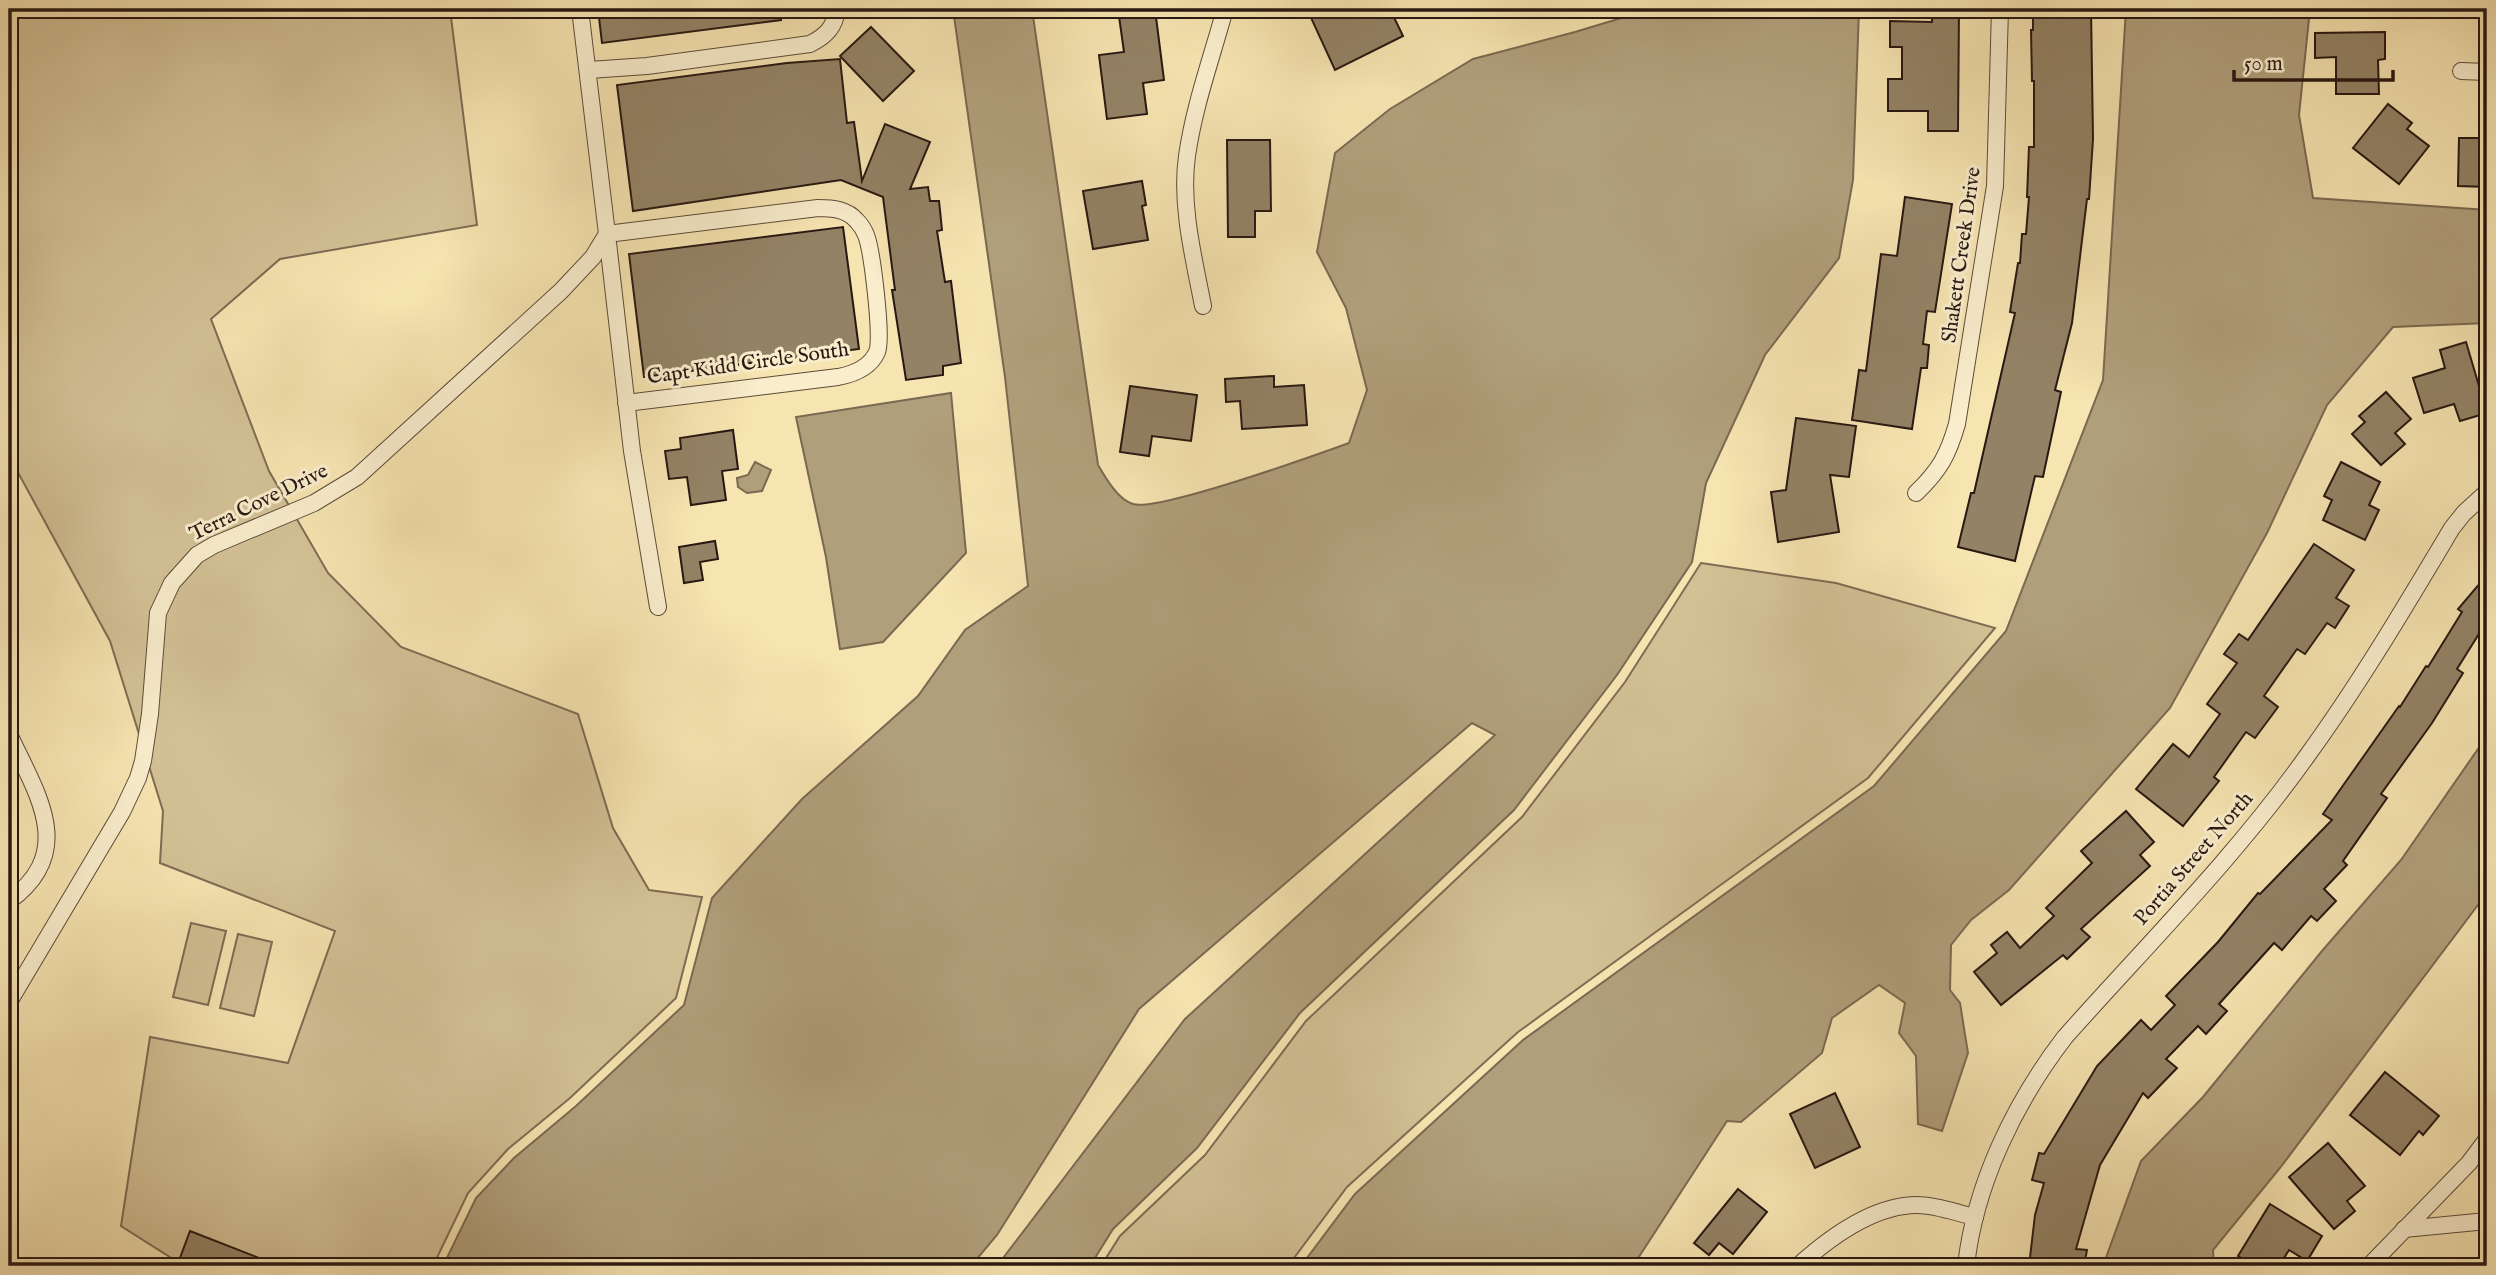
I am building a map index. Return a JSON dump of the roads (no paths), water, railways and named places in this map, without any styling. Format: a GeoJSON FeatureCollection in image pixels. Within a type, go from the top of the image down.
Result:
{"type":"FeatureCollection","features":[{"type":"Feature","properties":{"kind":"street"},"geometry":{"type":"LineString","coordinates":[[580,9],[626,403],[658,607]]}},
{"type":"Feature","properties":{"kind":"street"},"geometry":{"type":"LineString","coordinates":[[1203,306],[1187,208],[1186,157],[1225,9]]}},
{"type":"Feature","properties":{"kind":"street","name":"Shakett Creek Drive"},"geometry":{"type":"LineString","coordinates":[[1916,493],[1947,457],[1957,424],[1995,186],[2000,9]]}},
{"type":"Feature","properties":{"kind":"street"},"geometry":{"type":"LineString","coordinates":[[589,70],[647,66],[810,44],[821,38],[836,16]]}},
{"type":"Feature","properties":{"kind":"street"},"geometry":{"type":"LineString","coordinates":[[2461,71],[2487,72]]}},
{"type":"Feature","properties":{"kind":"street","name":"Capt Kidd Circle South"},"geometry":{"type":"LineString","coordinates":[[607,234],[818,208],[839,209],[854,218],[867,239],[880,332],[873,359],[866,366],[848,375],[626,403]]}},
{"type":"Feature","properties":{"kind":"street","name":"Terra Cove Drive"},"geometry":{"type":"LineString","coordinates":[[9,1002],[122,813],[138,778],[150,714],[158,613],[172,583],[197,555],[214,545],[314,503],[357,477],[561,291],[593,257],[607,234]]}},
{"type":"Feature","properties":{"kind":"street","name":"Portia Street North"},"geometry":{"type":"LineString","coordinates":[[1966,1266],[1976,1217],[2007,1128],[2045,1062],[2263,813],[2306,758],[2379,650],[2452,528],[2487,492]]}},
{"type":"Feature","properties":{"kind":"street"},"geometry":{"type":"LineString","coordinates":[[9,734],[45,815],[48,845],[37,872],[9,901]]}},
{"type":"Feature","properties":{"kind":"street"},"geometry":{"type":"LineString","coordinates":[[2369,1266],[2469,1163],[2487,1139]]}},
{"type":"Feature","properties":{"kind":"street"},"geometry":{"type":"LineString","coordinates":[[1798,1266],[1842,1232],[1872,1216],[1895,1209],[1917,1205],[1976,1217]]}},
{"type":"Feature","properties":{"kind":"street"},"geometry":{"type":"LineString","coordinates":[[2404,1229],[2487,1222]]}}]}
